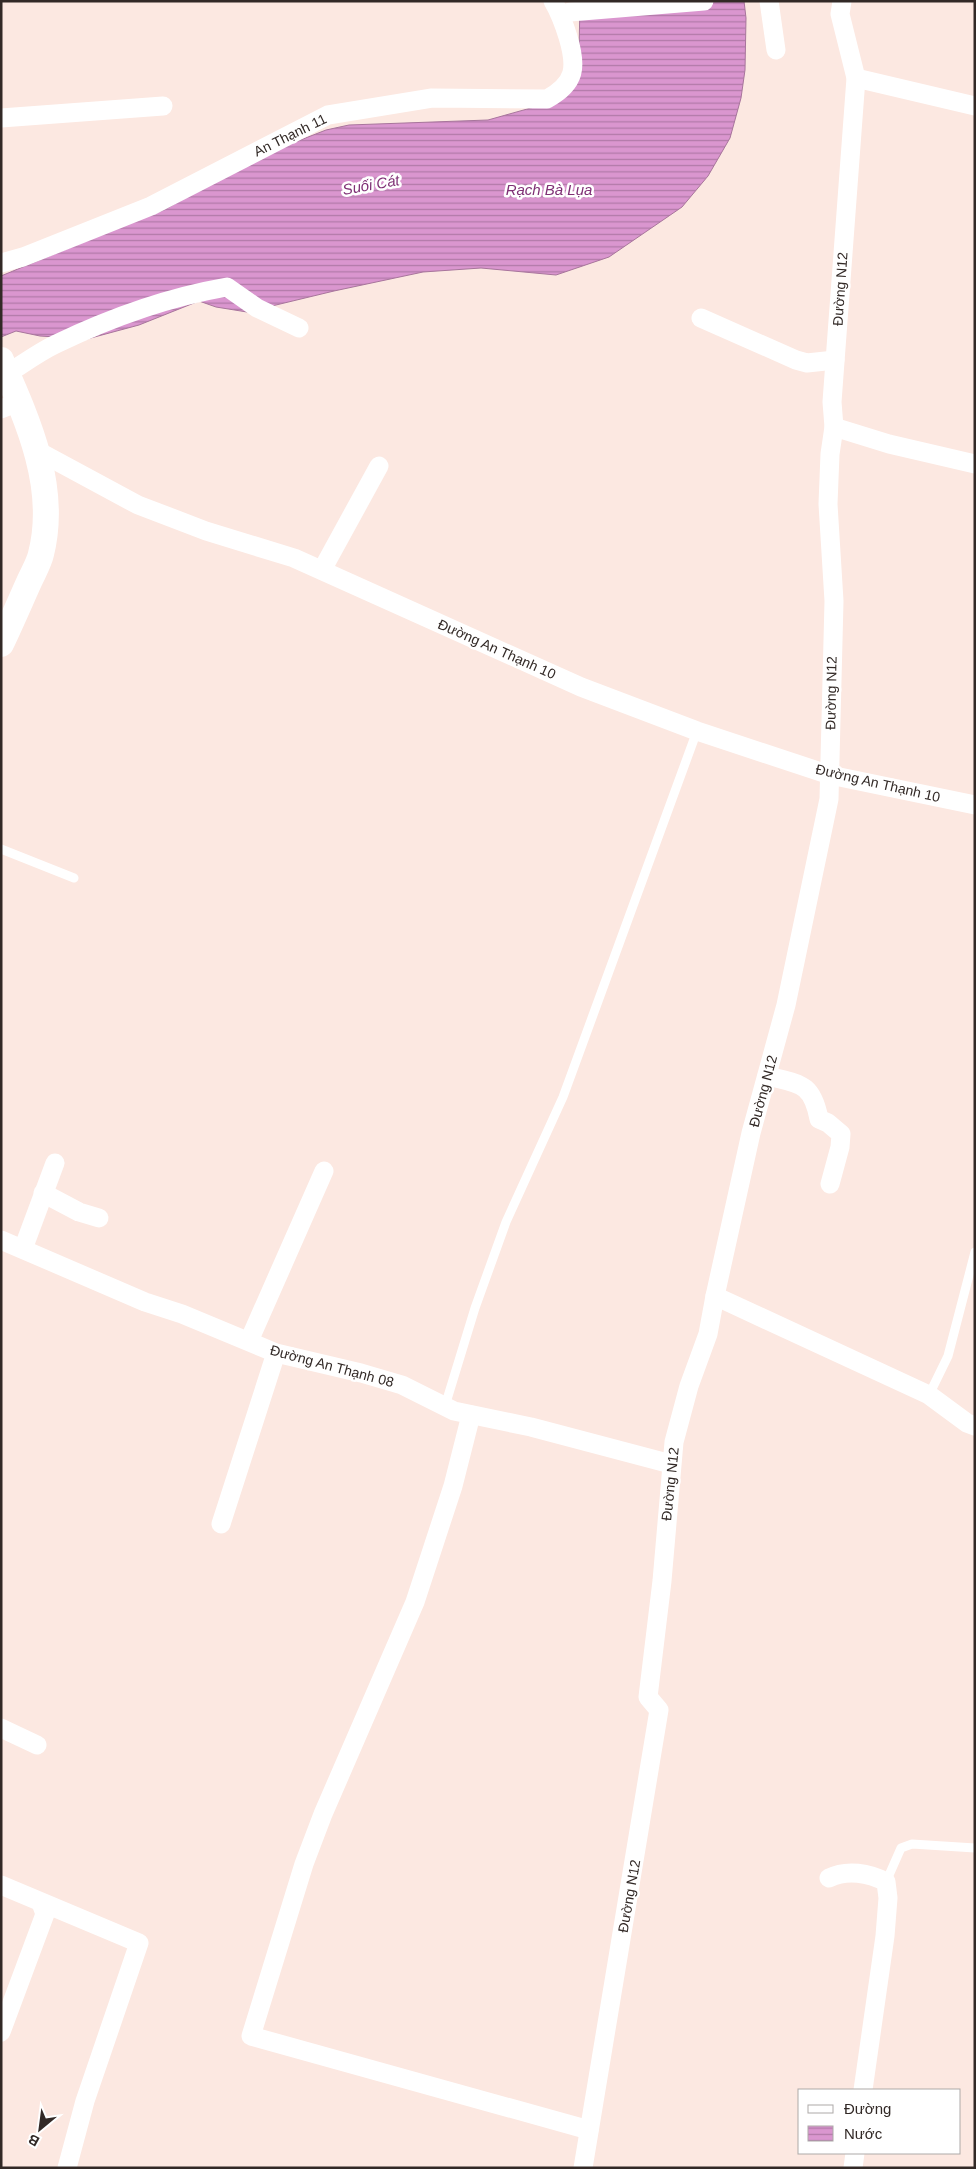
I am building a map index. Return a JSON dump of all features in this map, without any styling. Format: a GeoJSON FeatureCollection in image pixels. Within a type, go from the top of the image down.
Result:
{"type":"FeatureCollection","features":[{"type":"Feature","properties":{"kind":"main road"},"geometry":{"type":"LineString","coordinates":[[1,644],[41,555],[48,515],[45,487],[36,450],[10,406],[4,367]]}},
{"type":"Feature","properties":{"kind":"street"},"geometry":{"type":"LineString","coordinates":[[562,9],[704,1]]}},
{"type":"Feature","properties":{"kind":"street"},"geometry":{"type":"LineString","coordinates":[[769,1],[776,50]]}},
{"type":"Feature","properties":{"kind":"street","name":"Đường N12"},"geometry":{"type":"LineString","coordinates":[[583,2168],[660,1710],[648,1697],[662,1581],[674,1442],[689,1386],[708,1334],[751,1133],[788,996],[829,798],[834,601],[828,504],[830,454],[834,427],[832,402],[821,362],[856,78],[840,14],[842,1]]}},
{"type":"Feature","properties":{"kind":"street","name":"An Thạnh 11"},"geometry":{"type":"LineString","coordinates":[[1,263],[23,257],[152,206],[328,115],[432,98],[547,99],[562,91],[571,78],[574,59],[562,9]]}},
{"type":"Feature","properties":{"kind":"street"},"geometry":{"type":"LineString","coordinates":[[856,78],[975,106]]}},
{"type":"Feature","properties":{"kind":"street"},"geometry":{"type":"LineString","coordinates":[[1,118],[163,106]]}},
{"type":"Feature","properties":{"kind":"street"},"geometry":{"type":"LineString","coordinates":[[4,367],[86,331],[166,301],[227,287],[257,308],[299,328]]}},
{"type":"Feature","properties":{"kind":"street"},"geometry":{"type":"LineString","coordinates":[[701,318],[770,350],[821,362]]}},
{"type":"Feature","properties":{"kind":"street"},"geometry":{"type":"LineString","coordinates":[[834,427],[889,444],[975,464]]}},
{"type":"Feature","properties":{"kind":"street","name":"Đường An Thạnh 10"},"geometry":{"type":"LineString","coordinates":[[36,450],[138,505],[206,531],[294,558],[581,687],[697,731],[830,774],[975,805]]}},
{"type":"Feature","properties":{"kind":"street"},"geometry":{"type":"LineString","coordinates":[[322,570],[379,466]]}},
{"type":"Feature","properties":{"kind":"street"},"geometry":{"type":"LineString","coordinates":[[767,1076],[801,1084],[809,1091],[817,1108],[819,1119],[828,1123],[841,1134],[840,1146],[830,1184]]}},
{"type":"Feature","properties":{"kind":"street"},"geometry":{"type":"LineString","coordinates":[[23,1249],[55,1163]]}},
{"type":"Feature","properties":{"kind":"street"},"geometry":{"type":"LineString","coordinates":[[249,1341],[324,1171]]}},
{"type":"Feature","properties":{"kind":"street"},"geometry":{"type":"LineString","coordinates":[[43,1193],[79,1212],[99,1218]]}},
{"type":"Feature","properties":{"kind":"street","name":"Đường An Thạnh 08"},"geometry":{"type":"LineString","coordinates":[[2,1242],[23,1249],[144,1302],[276,1353],[361,1372],[402,1385],[454,1411],[531,1427],[672,1464]]}},
{"type":"Feature","properties":{"kind":"street"},"geometry":{"type":"LineString","coordinates":[[715,1296],[929,1395],[967,1423],[975,1426]]}},
{"type":"Feature","properties":{"kind":"street"},"geometry":{"type":"LineString","coordinates":[[221,1524],[276,1353]]}},
{"type":"Feature","properties":{"kind":"street"},"geometry":{"type":"LineString","coordinates":[[470,1414],[454,1486],[415,1602],[323,1814],[304,1864],[251,2036],[589,2130]]}},
{"type":"Feature","properties":{"kind":"street"},"geometry":{"type":"LineString","coordinates":[[1,1728],[37,1745]]}},
{"type":"Feature","properties":{"kind":"street"},"geometry":{"type":"LineString","coordinates":[[829,1878],[840,1873],[870,1874],[886,1882],[888,1898],[885,1936],[864,2089]]}},
{"type":"Feature","properties":{"kind":"street"},"geometry":{"type":"LineString","coordinates":[[1,1885],[139,1943],[85,2101],[67,2168]]}},
{"type":"Feature","properties":{"kind":"street"},"geometry":{"type":"LineString","coordinates":[[1,2032],[45,1914],[41,1903]]}},
{"type":"Feature","properties":{"kind":"street"},"geometry":{"type":"LineString","coordinates":[[853,2168],[855,2154]]}},
{"type":"Feature","properties":{"kind":"lane"},"geometry":{"type":"LineString","coordinates":[[446,1406],[475,1308],[506,1222],[563,1097],[697,731]]}},
{"type":"Feature","properties":{"kind":"lane"},"geometry":{"type":"LineString","coordinates":[[1,849],[74,878]]}},
{"type":"Feature","properties":{"kind":"lane"},"geometry":{"type":"LineString","coordinates":[[929,1395],[948,1356],[975,1252]]}},
{"type":"Feature","properties":{"kind":"lane"},"geometry":{"type":"LineString","coordinates":[[886,1882],[901,1848],[912,1844],[975,1848]]}},
{"type":"Feature","properties":{"kind":"water","name":"Rạch Bà Lụa"},"geometry":{"type":"Polygon","coordinates":[[[580,1],[744,1],[746,18],[745,70],[741,98],[730,138],[708,176],[682,207],[609,257],[556,275],[481,268],[423,272],[247,312],[216,307],[199,301],[139,325],[87,339],[40,336],[16,331],[1,337],[1,276],[164,210],[275,150],[326,130],[349,125],[488,120],[545,104],[579,53],[580,1]]]}},
{"type":"Feature","properties":{"kind":"water label","name":"Suối Cát"},"geometry":{"type":"Point","coordinates":[371,185]}}]}
